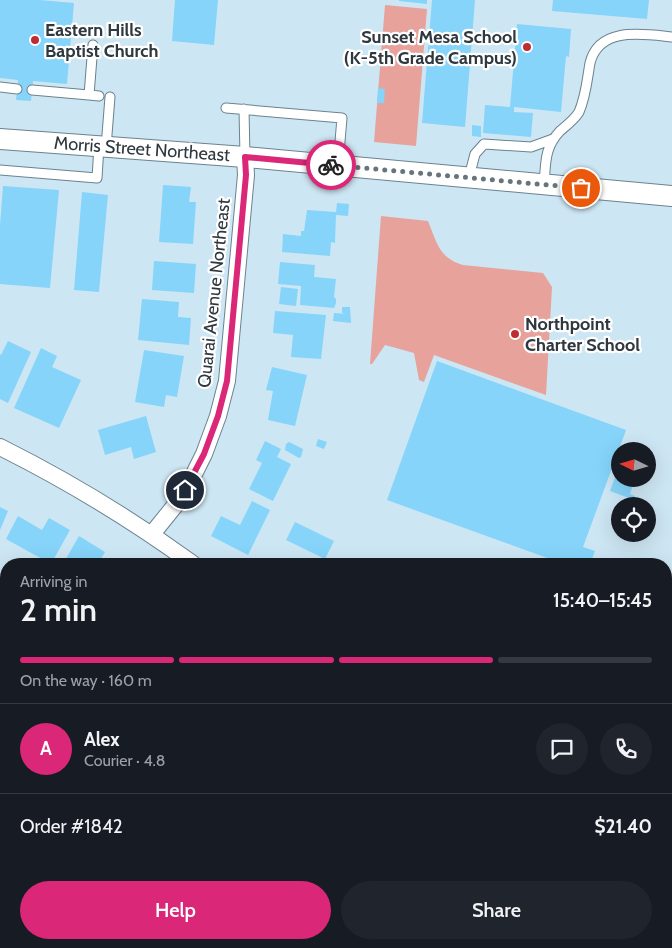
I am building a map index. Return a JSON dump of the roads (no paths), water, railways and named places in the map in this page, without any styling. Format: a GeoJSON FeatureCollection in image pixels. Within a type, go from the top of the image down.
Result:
{"type":"FeatureCollection","features":[{"type":"Feature","properties":{"kind":"street","name":"Morris Street Northeast"},"geometry":{"type":"LineString","coordinates":[[0,138],[338,165],[672,196]]}},
{"type":"Feature","properties":{"kind":"street","name":"Quarai Avenue Northeast"},"geometry":{"type":"LineString","coordinates":[[152,534],[177,503],[194,476],[218,416],[225,390],[246,175],[245,157]]}},
{"type":"Feature","properties":{"kind":"street"},"geometry":{"type":"LineString","coordinates":[[0,447],[75,486],[152,534],[185,558]]}},
{"type":"Feature","properties":{"kind":"lane"},"geometry":{"type":"LineString","coordinates":[[544,184],[546,153],[553,139],[578,114],[588,85],[591,62],[598,46],[613,37],[638,33],[672,36]]}},
{"type":"Feature","properties":{"kind":"lane"},"geometry":{"type":"LineString","coordinates":[[32,90],[94,95],[93,45]]}},
{"type":"Feature","properties":{"kind":"lane"},"geometry":{"type":"LineString","coordinates":[[0,87],[17,89]]}},
{"type":"Feature","properties":{"kind":"lane"},"geometry":{"type":"LineString","coordinates":[[0,170],[97,178],[110,97]]}},
{"type":"Feature","properties":{"kind":"lane"},"geometry":{"type":"LineString","coordinates":[[226,108],[342,118],[338,165]]}},
{"type":"Feature","properties":{"kind":"lane"},"geometry":{"type":"LineString","coordinates":[[244,109],[245,157]]}},
{"type":"Feature","properties":{"kind":"lane"},"geometry":{"type":"LineString","coordinates":[[470,177],[474,154],[484,144],[531,147],[553,139]]}},
{"type":"Feature","properties":{"kind":"place","name":"Eastern Hills Baptist Church"},"geometry":{"type":"Point","coordinates":[35,40]}},
{"type":"Feature","properties":{"kind":"place","name":"Sunset Mesa School (K-5th Grade Campus)"},"geometry":{"type":"Point","coordinates":[527,47]}},
{"type":"Feature","properties":{"kind":"place","name":"Northpoint Charter School"},"geometry":{"type":"Point","coordinates":[515,334]}}]}
